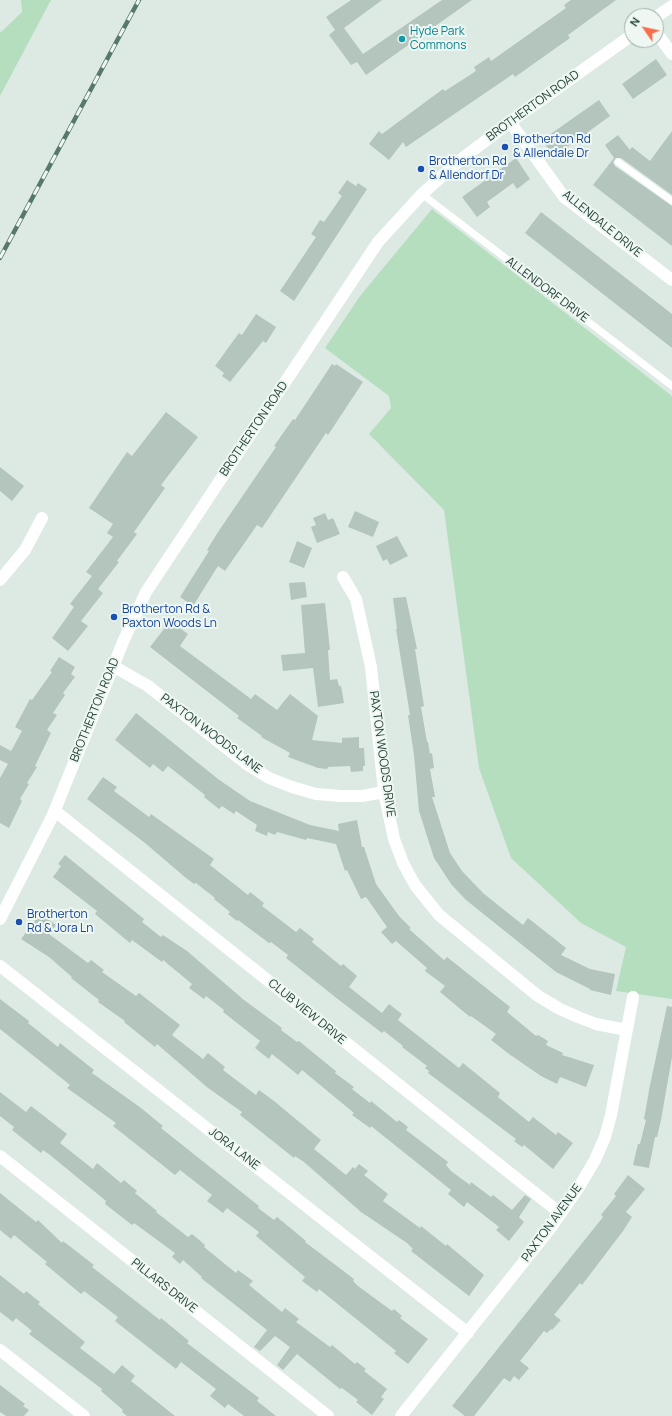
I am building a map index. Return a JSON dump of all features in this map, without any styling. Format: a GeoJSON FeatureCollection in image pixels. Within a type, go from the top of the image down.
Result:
{"type":"FeatureCollection","features":[{"type":"Feature","properties":{"kind":"street","name":"BROTHERTON ROAD"},"geometry":{"type":"LineString","coordinates":[[0,919],[21,880],[54,810],[113,666],[146,592],[378,242],[422,194],[459,161],[510,122],[624,41]]}},
{"type":"Feature","properties":{"kind":"street"},"geometry":{"type":"LineString","coordinates":[[664,43],[672,54]]}},
{"type":"Feature","properties":{"kind":"street","name":"ALLENDALE DRIVE"},"geometry":{"type":"LineString","coordinates":[[510,122],[564,197],[672,280]]}},
{"type":"Feature","properties":{"kind":"street"},"geometry":{"type":"LineString","coordinates":[[0,580],[25,550],[42,518]]}},
{"type":"Feature","properties":{"kind":"street","name":"PAXTON WOODS DRIVE"},"geometry":{"type":"LineString","coordinates":[[343,577],[356,599],[371,668],[384,792],[394,839],[403,863],[415,885],[439,915],[538,996],[560,1009],[596,1024],[627,1030]]}},
{"type":"Feature","properties":{"kind":"street","name":"PAXTON WOODS LANE"},"geometry":{"type":"LineString","coordinates":[[113,666],[148,686],[248,765],[269,778],[316,794],[362,796],[384,792]]}},
{"type":"Feature","properties":{"kind":"street","name":"CLUB VIEW DRIVE"},"geometry":{"type":"LineString","coordinates":[[54,810],[560,1213]]}},
{"type":"Feature","properties":{"kind":"street","name":"JORA LANE"},"geometry":{"type":"LineString","coordinates":[[0,966],[468,1333]]}},
{"type":"Feature","properties":{"kind":"street","name":"PAXTON AVENUE"},"geometry":{"type":"LineString","coordinates":[[401,1416],[549,1230],[579,1187],[595,1160],[605,1136],[633,997]]}},
{"type":"Feature","properties":{"kind":"street","name":"PILLARS DRIVE"},"geometry":{"type":"LineString","coordinates":[[0,1156],[328,1416]]}},
{"type":"Feature","properties":{"kind":"street"},"geometry":{"type":"LineString","coordinates":[[0,1350],[84,1416]]}},
{"type":"Feature","properties":{"kind":"lane"},"geometry":{"type":"LineString","coordinates":[[618,162],[672,201]]}},
{"type":"Feature","properties":{"kind":"lane","name":"ALLENDORF DRIVE"},"geometry":{"type":"LineString","coordinates":[[422,194],[672,386]]}},
{"type":"Feature","properties":{"kind":"green space"},"geometry":{"type":"Polygon","coordinates":[[[21,0],[51,0],[0,96],[0,33],[22,12],[21,0]]]}},
{"type":"Feature","properties":{"kind":"green space"},"geometry":{"type":"Polygon","coordinates":[[[432,209],[672,396],[672,999],[616,991],[626,947],[581,923],[511,858],[479,768],[444,510],[369,434],[391,408],[389,396],[325,348],[360,296],[432,209]]]}},
{"type":"Feature","properties":{"kind":"building","name":"Hyde Park Commons"},"geometry":{"type":"Polygon","coordinates":[[[351,0],[382,0],[344,28],[363,54],[442,0],[472,0],[366,75],[357,62],[351,65],[329,35],[335,30],[326,17],[351,0]]]}},
{"type":"Feature","properties":{"kind":"building"},"geometry":{"type":"Polygon","coordinates":[[[571,0],[616,0],[568,35],[570,38],[515,77],[513,74],[406,147],[403,142],[389,160],[369,144],[379,131],[382,134],[443,89],[445,91],[476,71],[474,67],[489,57],[491,61],[566,8],[564,5],[571,0]]]}},
{"type":"Feature","properties":{"kind":"building"},"geometry":{"type":"Polygon","coordinates":[[[656,59],[667,75],[633,99],[622,84],[656,59]]]}},
{"type":"Feature","properties":{"kind":"building"},"geometry":{"type":"Polygon","coordinates":[[[599,100],[610,116],[588,132],[591,137],[579,145],[576,141],[554,156],[542,140],[599,100]]]}},
{"type":"Feature","properties":{"kind":"building"},"geometry":{"type":"Polygon","coordinates":[[[672,131],[672,195],[621,158],[616,158],[613,162],[615,166],[672,206],[672,246],[593,185],[614,158],[605,145],[618,135],[630,150],[632,147],[650,161],[672,131]]]}},
{"type":"Feature","properties":{"kind":"building"},"geometry":{"type":"Polygon","coordinates":[[[516,158],[530,179],[517,189],[513,183],[487,202],[490,207],[477,217],[462,197],[516,158]]]}},
{"type":"Feature","properties":{"kind":"building"},"geometry":{"type":"Polygon","coordinates":[[[347,180],[356,186],[358,183],[367,189],[294,301],[280,291],[316,237],[311,234],[320,220],[324,222],[342,196],[338,193],[347,180]]]}},
{"type":"Feature","properties":{"kind":"building"},"geometry":{"type":"Polygon","coordinates":[[[541,212],[672,314],[672,348],[525,233],[541,212]]]}},
{"type":"Feature","properties":{"kind":"building"},"geometry":{"type":"Polygon","coordinates":[[[256,314],[276,327],[266,343],[263,341],[230,382],[222,376],[224,373],[215,366],[239,333],[242,335],[256,314]]]}},
{"type":"Feature","properties":{"kind":"building"},"geometry":{"type":"Polygon","coordinates":[[[332,364],[335,366],[336,364],[363,382],[328,435],[326,433],[262,528],[257,525],[225,571],[218,566],[193,606],[180,597],[209,551],[207,550],[218,532],[276,447],[274,446],[293,419],[295,420],[332,364]]]}},
{"type":"Feature","properties":{"kind":"building"},"geometry":{"type":"Polygon","coordinates":[[[166,412],[198,437],[161,485],[165,488],[134,532],[137,534],[117,561],[119,562],[98,589],[103,593],[81,621],[88,626],[68,651],[52,638],[74,607],[70,604],[92,576],[86,572],[113,537],[107,533],[113,524],[89,508],[127,452],[132,456],[166,412]]]}},
{"type":"Feature","properties":{"kind":"building"},"geometry":{"type":"Polygon","coordinates":[[[0,467],[24,486],[12,501],[0,491],[0,467]]]}},
{"type":"Feature","properties":{"kind":"building"},"geometry":{"type":"Polygon","coordinates":[[[355,511],[379,522],[373,537],[348,527],[355,511]]]}},
{"type":"Feature","properties":{"kind":"building"},"geometry":{"type":"Polygon","coordinates":[[[325,513],[328,520],[333,518],[340,534],[317,543],[311,527],[316,525],[313,518],[325,513]]]}},
{"type":"Feature","properties":{"kind":"building"},"geometry":{"type":"Polygon","coordinates":[[[397,536],[408,556],[390,565],[387,559],[383,561],[376,546],[397,536]]]}},
{"type":"Feature","properties":{"kind":"building"},"geometry":{"type":"Polygon","coordinates":[[[297,541],[312,548],[304,568],[289,562],[297,541]]]}},
{"type":"Feature","properties":{"kind":"building"},"geometry":{"type":"Polygon","coordinates":[[[305,582],[307,597],[291,600],[289,583],[305,582]]]}},
{"type":"Feature","properties":{"kind":"building"},"geometry":{"type":"Polygon","coordinates":[[[406,597],[417,649],[415,649],[424,706],[421,707],[427,742],[430,754],[432,753],[434,768],[430,769],[435,797],[432,797],[450,853],[462,871],[483,893],[523,925],[528,918],[566,948],[561,955],[590,969],[615,974],[611,995],[590,990],[556,972],[466,900],[451,884],[434,858],[419,811],[414,755],[408,715],[410,715],[396,629],[393,598],[406,597]]]}},
{"type":"Feature","properties":{"kind":"building"},"geometry":{"type":"Polygon","coordinates":[[[325,603],[330,650],[328,650],[330,680],[337,679],[339,686],[341,686],[344,703],[318,707],[313,668],[283,671],[281,655],[305,653],[301,605],[325,603]]]}},
{"type":"Feature","properties":{"kind":"building"},"geometry":{"type":"Polygon","coordinates":[[[170,621],[188,634],[180,646],[251,699],[255,694],[277,710],[290,694],[318,716],[312,740],[342,743],[342,738],[359,737],[359,748],[364,748],[365,766],[363,766],[363,771],[351,772],[350,766],[328,767],[327,769],[318,768],[288,757],[290,753],[261,737],[262,736],[237,718],[239,716],[150,647],[170,621]]]}},
{"type":"Feature","properties":{"kind":"building"},"geometry":{"type":"Polygon","coordinates":[[[59,657],[75,667],[71,674],[75,677],[63,693],[65,695],[53,713],[57,715],[47,730],[51,733],[35,766],[37,767],[27,783],[29,784],[20,799],[22,801],[9,828],[0,823],[0,778],[8,764],[0,760],[0,745],[11,751],[22,731],[15,727],[30,699],[32,700],[52,672],[50,671],[59,657]]]}},
{"type":"Feature","properties":{"kind":"building"},"geometry":{"type":"Polygon","coordinates":[[[136,713],[218,779],[250,801],[310,825],[339,831],[338,824],[357,820],[362,847],[364,847],[376,884],[399,916],[411,928],[409,929],[444,960],[447,957],[510,1007],[507,1012],[536,1036],[538,1035],[548,1041],[546,1045],[563,1053],[562,1055],[594,1065],[586,1087],[560,1077],[557,1084],[541,1076],[491,1040],[496,1034],[471,1016],[470,1017],[440,992],[445,986],[425,971],[427,968],[396,941],[392,944],[381,932],[387,927],[366,897],[361,899],[347,870],[345,871],[336,844],[307,838],[306,840],[277,832],[275,835],[268,832],[267,836],[255,831],[257,825],[236,811],[234,814],[222,806],[219,809],[204,797],[205,795],[168,766],[163,772],[153,764],[150,768],[115,740],[136,713]]]}},
{"type":"Feature","properties":{"kind":"building"},"geometry":{"type":"Polygon","coordinates":[[[103,777],[117,787],[114,791],[149,817],[151,814],[214,859],[210,865],[248,895],[250,892],[264,903],[262,906],[296,932],[300,928],[314,939],[312,942],[341,966],[343,964],[357,976],[349,987],[382,1013],[389,1004],[402,1014],[398,1020],[459,1068],[463,1063],[500,1093],[498,1097],[529,1122],[533,1117],[556,1135],[558,1132],[573,1143],[553,1169],[524,1145],[522,1147],[514,1141],[516,1139],[428,1073],[429,1071],[425,1068],[427,1066],[402,1047],[403,1046],[384,1031],[382,1033],[339,1000],[286,958],[288,955],[271,942],[269,943],[228,914],[230,912],[214,899],[215,898],[196,883],[194,884],[186,878],[145,843],[87,799],[103,777]]]}},
{"type":"Feature","properties":{"kind":"building"},"geometry":{"type":"Polygon","coordinates":[[[65,855],[144,919],[142,922],[161,937],[163,935],[187,951],[244,1000],[282,1028],[281,1030],[297,1042],[299,1041],[336,1071],[335,1073],[354,1087],[352,1089],[370,1103],[371,1101],[397,1122],[399,1120],[408,1127],[406,1130],[448,1162],[446,1165],[451,1171],[470,1185],[471,1182],[491,1197],[493,1195],[512,1210],[525,1195],[531,1199],[519,1217],[524,1222],[509,1241],[496,1230],[499,1227],[467,1202],[464,1207],[448,1194],[451,1190],[371,1126],[370,1128],[352,1115],[354,1113],[302,1070],[298,1075],[272,1054],[269,1059],[255,1048],[260,1041],[223,1012],[224,1010],[206,996],[204,999],[189,988],[192,984],[163,960],[162,962],[132,940],[130,943],[95,914],[97,911],[53,877],[61,866],[58,864],[65,855]]]}},
{"type":"Feature","properties":{"kind":"building"},"geometry":{"type":"Polygon","coordinates":[[[40,914],[56,925],[49,934],[88,963],[91,960],[104,970],[102,972],[136,996],[139,993],[180,1025],[172,1035],[203,1059],[208,1053],[225,1067],[223,1070],[256,1095],[259,1090],[321,1140],[314,1149],[346,1175],[353,1167],[355,1169],[359,1164],[368,1171],[364,1175],[388,1194],[383,1201],[420,1228],[421,1226],[446,1246],[447,1244],[484,1275],[469,1296],[411,1251],[413,1249],[407,1243],[361,1212],[304,1162],[295,1156],[294,1158],[240,1115],[242,1112],[208,1088],[157,1044],[155,1047],[124,1022],[125,1021],[98,1002],[99,1000],[71,978],[72,977],[49,957],[21,939],[40,914]]]}},
{"type":"Feature","properties":{"kind":"building"},"geometry":{"type":"Polygon","coordinates":[[[0,999],[29,1021],[28,1023],[58,1047],[60,1043],[94,1070],[92,1073],[141,1108],[163,1126],[161,1128],[259,1206],[258,1208],[274,1220],[277,1217],[306,1241],[305,1242],[354,1279],[353,1281],[358,1286],[392,1311],[394,1309],[402,1316],[400,1318],[428,1339],[408,1364],[394,1353],[396,1351],[319,1289],[317,1292],[302,1281],[305,1277],[256,1236],[259,1232],[227,1208],[223,1213],[207,1201],[212,1195],[180,1170],[175,1175],[113,1126],[116,1123],[67,1088],[70,1085],[0,1029],[0,999]]]}},
{"type":"Feature","properties":{"kind":"building"},"geometry":{"type":"Polygon","coordinates":[[[667,1006],[672,1007],[672,1057],[661,1120],[657,1137],[655,1137],[649,1168],[633,1165],[646,1120],[644,1119],[650,1085],[667,1006]]]}},
{"type":"Feature","properties":{"kind":"building"},"geometry":{"type":"Polygon","coordinates":[[[0,1092],[26,1112],[31,1106],[67,1134],[60,1143],[93,1169],[97,1163],[121,1183],[124,1180],[137,1191],[135,1193],[157,1211],[156,1212],[188,1237],[192,1234],[205,1245],[204,1247],[236,1273],[238,1270],[253,1281],[249,1285],[282,1312],[285,1308],[299,1319],[296,1322],[330,1347],[332,1345],[355,1364],[357,1362],[366,1369],[364,1371],[387,1389],[381,1397],[384,1399],[372,1415],[356,1402],[358,1400],[342,1388],[340,1389],[297,1354],[283,1370],[277,1365],[290,1347],[275,1336],[260,1351],[254,1347],[267,1330],[201,1278],[202,1277],[183,1260],[180,1264],[172,1257],[175,1253],[134,1223],[132,1225],[105,1204],[106,1201],[50,1155],[43,1150],[41,1153],[12,1130],[14,1127],[0,1116],[0,1092]]]}},
{"type":"Feature","properties":{"kind":"building"},"geometry":{"type":"Polygon","coordinates":[[[628,1175],[645,1189],[626,1212],[632,1217],[623,1231],[582,1285],[580,1283],[554,1315],[561,1320],[552,1330],[551,1329],[547,1333],[544,1331],[520,1361],[529,1368],[519,1380],[514,1376],[510,1382],[504,1378],[474,1416],[465,1416],[452,1406],[603,1217],[601,1215],[616,1196],[614,1194],[628,1175]]]}},
{"type":"Feature","properties":{"kind":"building"},"geometry":{"type":"Polygon","coordinates":[[[0,1193],[36,1222],[38,1220],[62,1243],[63,1241],[94,1265],[92,1267],[160,1320],[161,1318],[189,1341],[187,1343],[259,1398],[257,1401],[276,1416],[244,1416],[228,1404],[225,1408],[210,1396],[216,1389],[181,1362],[176,1369],[115,1321],[118,1317],[84,1291],[81,1294],[45,1264],[47,1262],[14,1235],[11,1239],[0,1230],[0,1193]]]}},
{"type":"Feature","properties":{"kind":"building"},"geometry":{"type":"Polygon","coordinates":[[[0,1275],[24,1294],[26,1291],[40,1302],[38,1304],[85,1342],[80,1348],[114,1374],[122,1365],[135,1376],[131,1381],[175,1416],[127,1416],[122,1412],[123,1410],[101,1391],[102,1389],[29,1334],[32,1331],[16,1318],[13,1322],[0,1312],[0,1275]]]}},
{"type":"Feature","properties":{"kind":"building"},"geometry":{"type":"Polygon","coordinates":[[[0,1385],[25,1404],[23,1406],[29,1410],[24,1416],[6,1416],[0,1412],[0,1385]]]}},
{"type":"Feature","properties":{"kind":"railway"},"geometry":{"type":"LineString","coordinates":[[0,258],[139,0]]}},
{"type":"Feature","properties":{"kind":"place","name":"Hyde Park Commons"},"geometry":{"type":"Point","coordinates":[402,39]}},
{"type":"Feature","properties":{"kind":"place","name":"Brotherton Rd & Allendale Dr"},"geometry":{"type":"Point","coordinates":[505,147]}},
{"type":"Feature","properties":{"kind":"place","name":"Brotherton Rd & Allendorf Dr"},"geometry":{"type":"Point","coordinates":[421,169]}},
{"type":"Feature","properties":{"kind":"place","name":"Brotherton Rd & Paxton Woods Ln"},"geometry":{"type":"Point","coordinates":[114,617]}},
{"type":"Feature","properties":{"kind":"place","name":"Brotherton Rd & Jora Ln"},"geometry":{"type":"Point","coordinates":[19,922]}}]}
